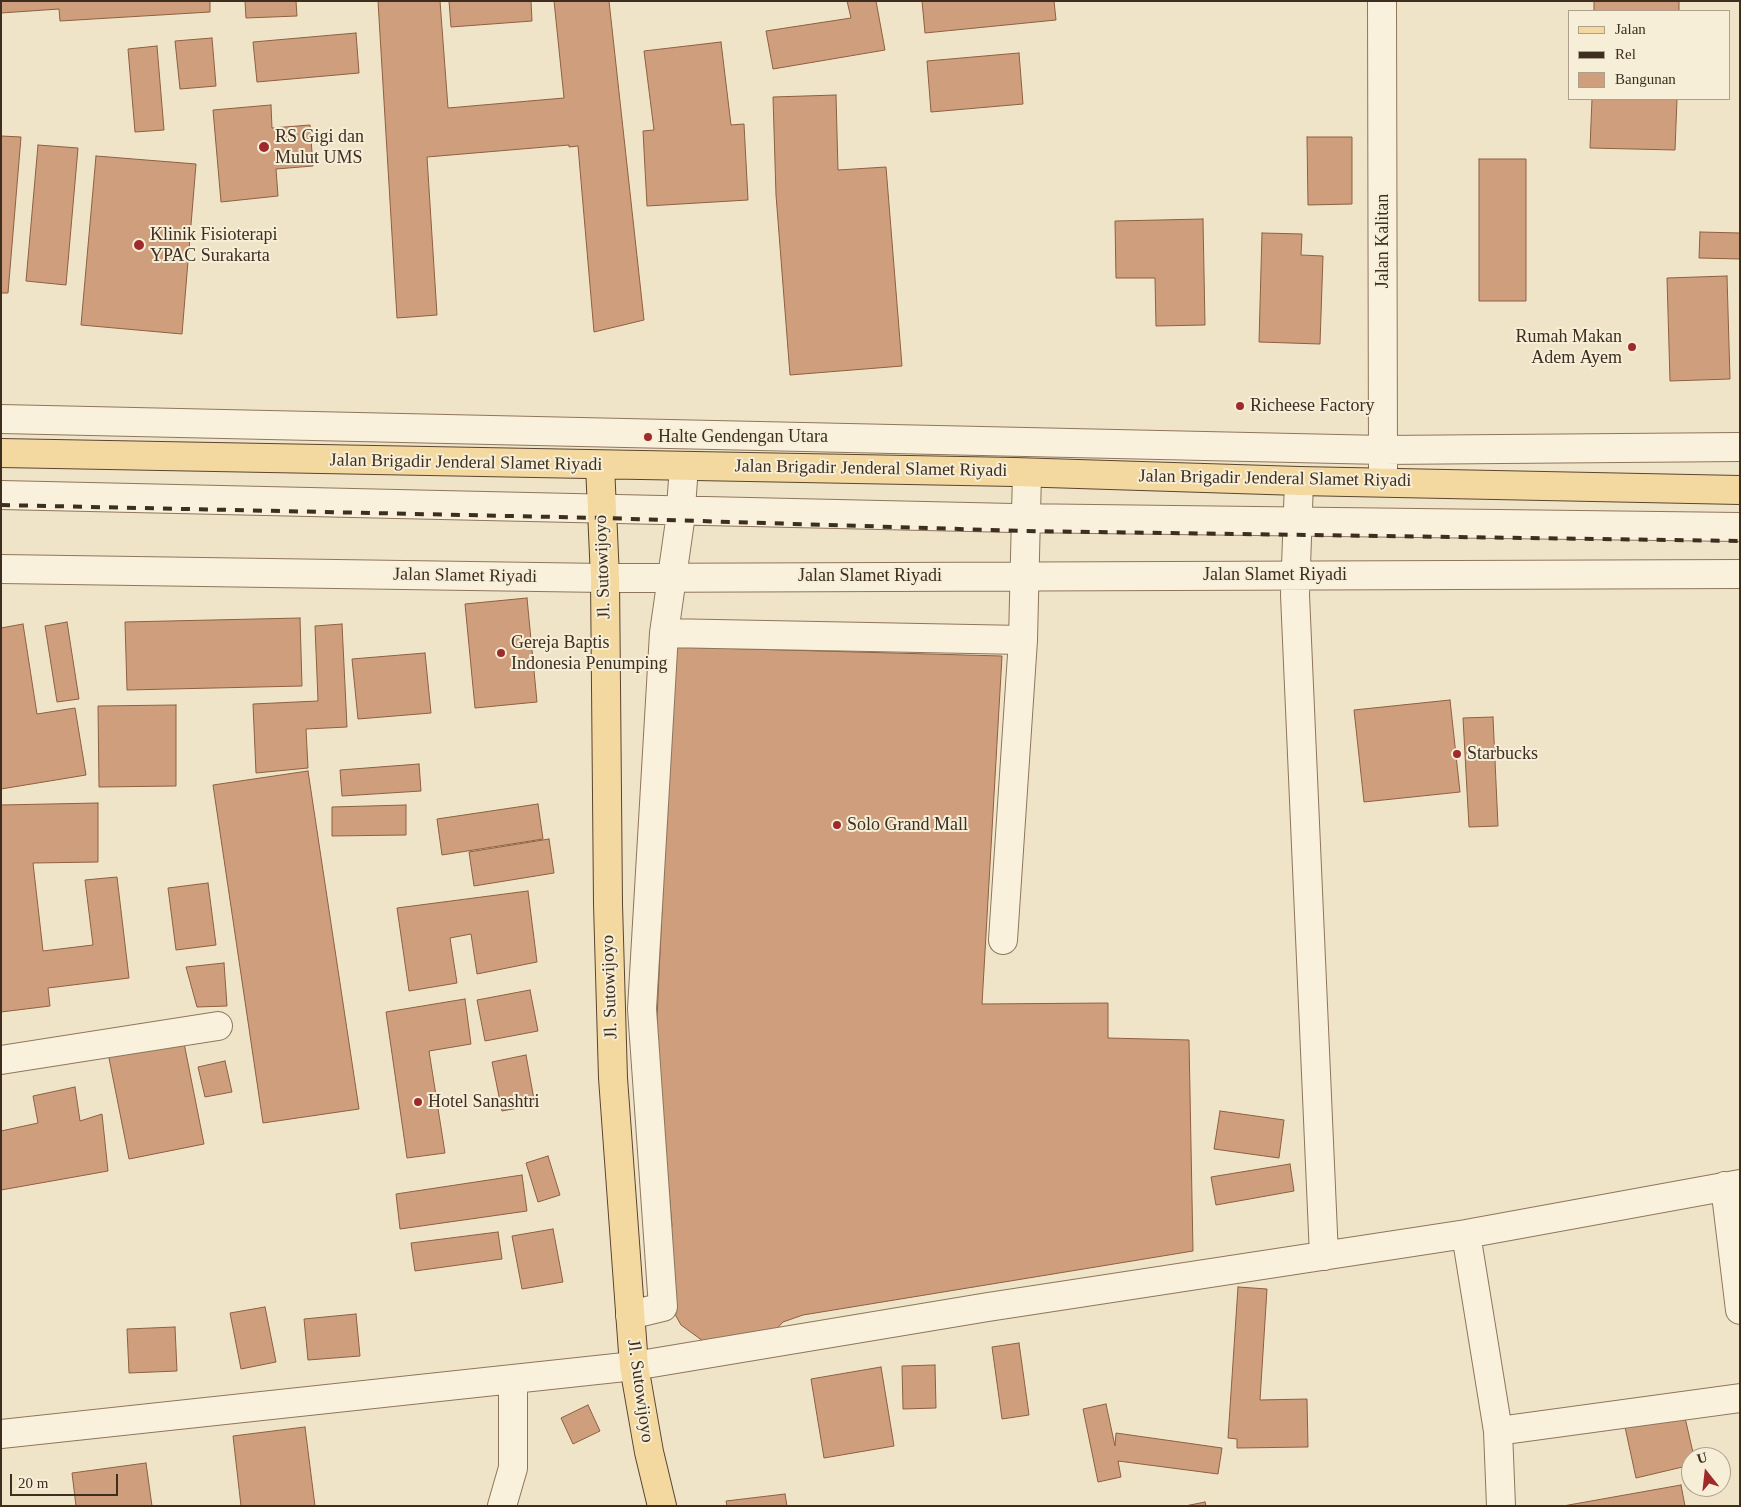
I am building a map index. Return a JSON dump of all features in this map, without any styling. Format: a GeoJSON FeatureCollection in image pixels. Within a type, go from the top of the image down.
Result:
{"type":"FeatureCollection","features":[{"type":"Feature","properties":{"kind":"main road","name":"Jalan Brigadir Jenderal Slamet Riyadi"},"geometry":{"type":"LineString","coordinates":[[1,453],[1021,472],[1299,481],[1740,490]]}},
{"type":"Feature","properties":{"kind":"main road","name":"Jl. Sutowijoyo"},"geometry":{"type":"LineString","coordinates":[[600,465],[605,578],[608,904],[613,1078],[634,1366],[649,1452],[662,1506]]}},
{"type":"Feature","properties":{"kind":"street","name":"Jalan Kalitan"},"geometry":{"type":"LineString","coordinates":[[1382,1],[1383,482]]}},
{"type":"Feature","properties":{"kind":"street"},"geometry":{"type":"LineString","coordinates":[[1,419],[1383,450],[1740,446]]}},
{"type":"Feature","properties":{"kind":"street"},"geometry":{"type":"LineString","coordinates":[[630,1315],[663,1307],[642,1009],[664,633],[673,577],[684,466]]}},
{"type":"Feature","properties":{"kind":"street"},"geometry":{"type":"LineString","coordinates":[[1003,940],[1021,472]]}},
{"type":"Feature","properties":{"kind":"street"},"geometry":{"type":"LineString","coordinates":[[1299,481],[1294,574],[1324,1256]]}},
{"type":"Feature","properties":{"kind":"street"},"geometry":{"type":"LineString","coordinates":[[1,495],[1019,518],[1740,527]]}},
{"type":"Feature","properties":{"kind":"street","name":"Jalan Slamet Riyadi"},"geometry":{"type":"LineString","coordinates":[[1,570],[605,578],[1294,574],[1740,574]]}},
{"type":"Feature","properties":{"kind":"street"},"geometry":{"type":"LineString","coordinates":[[664,633],[1015,640]]}},
{"type":"Feature","properties":{"kind":"street"},"geometry":{"type":"LineString","coordinates":[[1,1060],[218,1026]]}},
{"type":"Feature","properties":{"kind":"street"},"geometry":{"type":"LineString","coordinates":[[1,1434],[634,1366],[988,1307],[1466,1234],[1733,1185],[1740,1310]]}},
{"type":"Feature","properties":{"kind":"street"},"geometry":{"type":"LineString","coordinates":[[1466,1234],[1498,1431],[1501,1506]]}},
{"type":"Feature","properties":{"kind":"street"},"geometry":{"type":"LineString","coordinates":[[502,1506],[513,1468],[512,1379]]}},
{"type":"Feature","properties":{"kind":"street"},"geometry":{"type":"LineString","coordinates":[[1498,1431],[1740,1398]]}},
{"type":"Feature","properties":{"kind":"building"},"geometry":{"type":"Polygon","coordinates":[[[1,1],[210,1],[210,12],[60,21],[59,9],[1,13],[1,1]]]}},
{"type":"Feature","properties":{"kind":"building"},"geometry":{"type":"Polygon","coordinates":[[[245,1],[296,1],[297,16],[246,18],[245,1]]]}},
{"type":"Feature","properties":{"kind":"building"},"geometry":{"type":"Polygon","coordinates":[[[378,1],[440,1],[448,108],[564,98],[554,1],[609,1],[644,320],[594,332],[578,146],[569,147],[569,145],[427,157],[437,315],[397,318],[378,1]]]}},
{"type":"Feature","properties":{"kind":"building"},"geometry":{"type":"Polygon","coordinates":[[[449,1],[531,1],[532,21],[451,27],[449,1]]]}},
{"type":"Feature","properties":{"kind":"building"},"geometry":{"type":"Polygon","coordinates":[[[847,1],[876,1],[885,50],[773,69],[766,31],[851,18],[847,1]]]}},
{"type":"Feature","properties":{"kind":"building"},"geometry":{"type":"Polygon","coordinates":[[[922,1],[1054,1],[1056,20],[925,33],[922,1]]]}},
{"type":"Feature","properties":{"kind":"building"},"geometry":{"type":"Polygon","coordinates":[[[1594,1],[1679,1],[1679,10],[1594,10],[1594,1]]]}},
{"type":"Feature","properties":{"kind":"building"},"geometry":{"type":"Polygon","coordinates":[[[356,33],[359,73],[257,82],[253,42],[356,33]]]}},
{"type":"Feature","properties":{"kind":"building"},"geometry":{"type":"Polygon","coordinates":[[[212,38],[216,86],[180,89],[175,41],[212,38]]]}},
{"type":"Feature","properties":{"kind":"building"},"geometry":{"type":"Polygon","coordinates":[[[721,42],[731,125],[744,124],[748,200],[647,206],[643,131],[654,130],[644,51],[721,42]]]}},
{"type":"Feature","properties":{"kind":"building"},"geometry":{"type":"Polygon","coordinates":[[[157,46],[164,130],[135,132],[128,49],[157,46]]]}},
{"type":"Feature","properties":{"kind":"building"},"geometry":{"type":"Polygon","coordinates":[[[1019,53],[1023,104],[931,112],[927,61],[1019,53]]]}},
{"type":"Feature","properties":{"kind":"building"},"geometry":{"type":"Polygon","coordinates":[[[836,95],[838,170],[886,167],[902,366],[790,375],[776,195],[773,97],[836,95]]]}},
{"type":"Feature","properties":{"kind":"building"},"geometry":{"type":"Polygon","coordinates":[[[1592,100],[1677,100],[1675,150],[1590,148],[1592,100]]]}},
{"type":"Feature","properties":{"kind":"building","name":"RS Gigi dan Mulut UMS"},"geometry":{"type":"Polygon","coordinates":[[[271,105],[272,128],[310,125],[313,166],[276,169],[278,196],[221,202],[213,110],[271,105]]]}},
{"type":"Feature","properties":{"kind":"building"},"geometry":{"type":"Polygon","coordinates":[[[1,136],[21,137],[8,293],[1,293],[1,136]]]}},
{"type":"Feature","properties":{"kind":"building"},"geometry":{"type":"Polygon","coordinates":[[[1307,137],[1352,137],[1352,204],[1308,205],[1307,137]]]}},
{"type":"Feature","properties":{"kind":"building"},"geometry":{"type":"Polygon","coordinates":[[[38,145],[78,148],[66,285],[26,281],[38,145]]]}},
{"type":"Feature","properties":{"kind":"building","name":"Klinik Fisioterapi YPAC Surakarta"},"geometry":{"type":"Polygon","coordinates":[[[96,156],[196,164],[182,334],[81,325],[96,156]]]}},
{"type":"Feature","properties":{"kind":"building"},"geometry":{"type":"Polygon","coordinates":[[[1479,159],[1526,159],[1526,301],[1479,301],[1479,159]]]}},
{"type":"Feature","properties":{"kind":"building"},"geometry":{"type":"Polygon","coordinates":[[[1203,219],[1205,325],[1156,326],[1155,278],[1116,278],[1115,221],[1203,219]]]}},
{"type":"Feature","properties":{"kind":"building"},"geometry":{"type":"Polygon","coordinates":[[[1700,232],[1740,233],[1740,259],[1699,258],[1700,232]]]}},
{"type":"Feature","properties":{"kind":"building"},"geometry":{"type":"Polygon","coordinates":[[[1262,233],[1302,234],[1301,255],[1323,256],[1320,344],[1259,342],[1262,233]]]}},
{"type":"Feature","properties":{"kind":"building"},"geometry":{"type":"Polygon","coordinates":[[[1727,276],[1730,379],[1670,381],[1667,278],[1727,276]]]}},
{"type":"Feature","properties":{"kind":"building","name":"Gereja Baptis Indonesia Penumping"},"geometry":{"type":"Polygon","coordinates":[[[527,598],[537,702],[475,708],[465,604],[527,598]]]}},
{"type":"Feature","properties":{"kind":"building"},"geometry":{"type":"Polygon","coordinates":[[[300,618],[302,686],[127,690],[125,622],[300,618]]]}},
{"type":"Feature","properties":{"kind":"building"},"geometry":{"type":"Polygon","coordinates":[[[67,622],[79,699],[57,702],[45,626],[67,622]]]}},
{"type":"Feature","properties":{"kind":"building"},"geometry":{"type":"Polygon","coordinates":[[[23,624],[37,714],[75,708],[86,775],[1,789],[1,628],[23,624]]]}},
{"type":"Feature","properties":{"kind":"building"},"geometry":{"type":"Polygon","coordinates":[[[342,624],[347,727],[306,729],[308,768],[256,773],[253,704],[318,701],[315,626],[342,624]]]}},
{"type":"Feature","properties":{"kind":"building"},"geometry":{"type":"Polygon","coordinates":[[[674,647],[1002,656],[982,1004],[1108,1003],[1108,1038],[1189,1040],[1193,1251],[803,1315],[783,1322],[770,1336],[703,1341],[681,1325],[671,1307],[665,1250],[672,1226],[656,1040],[674,647]]]}},
{"type":"Feature","properties":{"kind":"building"},"geometry":{"type":"Polygon","coordinates":[[[425,653],[431,713],[358,719],[352,659],[425,653]]]}},
{"type":"Feature","properties":{"kind":"building"},"geometry":{"type":"Polygon","coordinates":[[[1450,700],[1460,792],[1364,802],[1354,710],[1450,700]]]}},
{"type":"Feature","properties":{"kind":"building"},"geometry":{"type":"Polygon","coordinates":[[[176,705],[176,786],[99,787],[98,706],[176,705]]]}},
{"type":"Feature","properties":{"kind":"building"},"geometry":{"type":"Polygon","coordinates":[[[1493,717],[1498,826],[1469,827],[1463,718],[1493,717]]]}},
{"type":"Feature","properties":{"kind":"building"},"geometry":{"type":"Polygon","coordinates":[[[419,764],[421,791],[342,796],[340,770],[419,764]]]}},
{"type":"Feature","properties":{"kind":"building"},"geometry":{"type":"Polygon","coordinates":[[[308,771],[359,1109],[263,1123],[213,785],[308,771]]]}},
{"type":"Feature","properties":{"kind":"building"},"geometry":{"type":"Polygon","coordinates":[[[98,803],[98,862],[33,863],[43,951],[93,945],[85,880],[117,877],[129,978],[48,988],[50,1006],[1,1012],[1,805],[98,803]]]}},
{"type":"Feature","properties":{"kind":"building"},"geometry":{"type":"Polygon","coordinates":[[[538,804],[543,839],[442,855],[437,819],[538,804]]]}},
{"type":"Feature","properties":{"kind":"building"},"geometry":{"type":"Polygon","coordinates":[[[406,805],[406,835],[332,836],[332,807],[406,805]]]}},
{"type":"Feature","properties":{"kind":"building"},"geometry":{"type":"Polygon","coordinates":[[[549,839],[554,873],[474,886],[469,852],[549,839]]]}},
{"type":"Feature","properties":{"kind":"building"},"geometry":{"type":"Polygon","coordinates":[[[208,883],[216,945],[176,950],[168,888],[208,883]]]}},
{"type":"Feature","properties":{"kind":"building"},"geometry":{"type":"Polygon","coordinates":[[[528,891],[537,962],[477,974],[471,934],[450,938],[457,983],[409,991],[397,908],[528,891]]]}},
{"type":"Feature","properties":{"kind":"building"},"geometry":{"type":"Polygon","coordinates":[[[224,963],[227,1006],[197,1007],[186,967],[224,963]]]}},
{"type":"Feature","properties":{"kind":"building"},"geometry":{"type":"Polygon","coordinates":[[[530,990],[538,1031],[485,1041],[477,1000],[530,990]]]}},
{"type":"Feature","properties":{"kind":"building","name":"Hotel Sanashtri"},"geometry":{"type":"Polygon","coordinates":[[[465,999],[471,1044],[429,1051],[445,1153],[407,1158],[386,1012],[465,999]]]}},
{"type":"Feature","properties":{"kind":"building"},"geometry":{"type":"Polygon","coordinates":[[[183,1038],[204,1144],[129,1159],[108,1053],[183,1038]]]}},
{"type":"Feature","properties":{"kind":"building"},"geometry":{"type":"Polygon","coordinates":[[[526,1055],[535,1105],[502,1111],[492,1062],[526,1055]]]}},
{"type":"Feature","properties":{"kind":"building"},"geometry":{"type":"Polygon","coordinates":[[[225,1061],[232,1092],[205,1097],[198,1067],[225,1061]]]}},
{"type":"Feature","properties":{"kind":"building"},"geometry":{"type":"Polygon","coordinates":[[[75,1087],[80,1121],[102,1114],[108,1171],[1,1190],[1,1131],[38,1123],[33,1096],[75,1087]]]}},
{"type":"Feature","properties":{"kind":"building"},"geometry":{"type":"Polygon","coordinates":[[[1220,1111],[1284,1120],[1279,1158],[1214,1149],[1220,1111]]]}},
{"type":"Feature","properties":{"kind":"building"},"geometry":{"type":"Polygon","coordinates":[[[548,1156],[560,1195],[538,1202],[526,1163],[548,1156]]]}},
{"type":"Feature","properties":{"kind":"building"},"geometry":{"type":"Polygon","coordinates":[[[1290,1164],[1294,1191],[1216,1205],[1211,1177],[1290,1164]]]}},
{"type":"Feature","properties":{"kind":"building"},"geometry":{"type":"Polygon","coordinates":[[[522,1175],[527,1211],[400,1229],[396,1194],[522,1175]]]}},
{"type":"Feature","properties":{"kind":"building"},"geometry":{"type":"Polygon","coordinates":[[[553,1229],[563,1282],[522,1289],[512,1236],[553,1229]]]}},
{"type":"Feature","properties":{"kind":"building"},"geometry":{"type":"Polygon","coordinates":[[[498,1232],[502,1259],[415,1271],[411,1243],[498,1232]]]}},
{"type":"Feature","properties":{"kind":"building"},"geometry":{"type":"Polygon","coordinates":[[[1238,1287],[1267,1289],[1260,1400],[1307,1399],[1308,1447],[1237,1448],[1237,1439],[1228,1438],[1238,1287]]]}},
{"type":"Feature","properties":{"kind":"building"},"geometry":{"type":"Polygon","coordinates":[[[265,1307],[276,1362],[241,1369],[230,1313],[265,1307]]]}},
{"type":"Feature","properties":{"kind":"building"},"geometry":{"type":"Polygon","coordinates":[[[356,1314],[360,1356],[308,1360],[304,1319],[356,1314]]]}},
{"type":"Feature","properties":{"kind":"building"},"geometry":{"type":"Polygon","coordinates":[[[175,1327],[177,1371],[129,1373],[127,1329],[175,1327]]]}},
{"type":"Feature","properties":{"kind":"building"},"geometry":{"type":"Polygon","coordinates":[[[1019,1343],[1029,1415],[1002,1419],[992,1347],[1019,1343]]]}},
{"type":"Feature","properties":{"kind":"building"},"geometry":{"type":"Polygon","coordinates":[[[935,1365],[936,1408],[903,1409],[902,1366],[935,1365]]]}},
{"type":"Feature","properties":{"kind":"building"},"geometry":{"type":"Polygon","coordinates":[[[881,1367],[894,1446],[824,1458],[811,1379],[881,1367]]]}},
{"type":"Feature","properties":{"kind":"building"},"geometry":{"type":"Polygon","coordinates":[[[1106,1404],[1115,1446],[1116,1433],[1222,1448],[1218,1474],[1118,1461],[1121,1477],[1098,1482],[1083,1409],[1106,1404]]]}},
{"type":"Feature","properties":{"kind":"building"},"geometry":{"type":"Polygon","coordinates":[[[588,1405],[600,1431],[573,1444],[561,1418],[588,1405]]]}},
{"type":"Feature","properties":{"kind":"building"},"geometry":{"type":"Polygon","coordinates":[[[1684,1413],[1692,1447],[1681,1447],[1681,1467],[1636,1478],[1625,1427],[1684,1413]]]}},
{"type":"Feature","properties":{"kind":"building"},"geometry":{"type":"Polygon","coordinates":[[[305,1427],[315,1506],[241,1506],[233,1436],[305,1427]]]}},
{"type":"Feature","properties":{"kind":"building"},"geometry":{"type":"Polygon","coordinates":[[[146,1463],[152,1506],[76,1506],[72,1473],[146,1463]]]}},
{"type":"Feature","properties":{"kind":"building"},"geometry":{"type":"Polygon","coordinates":[[[1681,1485],[1681,1497],[1683,1497],[1685,1506],[1563,1506],[1681,1485]]]}},
{"type":"Feature","properties":{"kind":"building"},"geometry":{"type":"Polygon","coordinates":[[[785,1494],[787,1506],[727,1506],[726,1501],[785,1494]]]}},
{"type":"Feature","properties":{"kind":"building"},"geometry":{"type":"Polygon","coordinates":[[[1205,1502],[1206,1506],[1185,1506],[1205,1502]]]}},
{"type":"Feature","properties":{"kind":"railway"},"geometry":{"type":"LineString","coordinates":[[1,505],[602,518],[1024,531],[1740,541]]}},
{"type":"Feature","properties":{"kind":"place","name":"RS Gigi dan Mulut UMS"},"geometry":{"type":"Point","coordinates":[264,147]}},
{"type":"Feature","properties":{"kind":"place","name":"Klinik Fisioterapi YPAC Surakarta"},"geometry":{"type":"Point","coordinates":[139,245]}},
{"type":"Feature","properties":{"kind":"place","name":"Rumah Makan Adem Ayem"},"geometry":{"type":"Point","coordinates":[1632,347]}},
{"type":"Feature","properties":{"kind":"place","name":"Richeese Factory"},"geometry":{"type":"Point","coordinates":[1240,406]}},
{"type":"Feature","properties":{"kind":"place","name":"Halte Gendengan Utara"},"geometry":{"type":"Point","coordinates":[648,437]}},
{"type":"Feature","properties":{"kind":"place","name":"Gereja Baptis Indonesia Penumping"},"geometry":{"type":"Point","coordinates":[501,653]}},
{"type":"Feature","properties":{"kind":"place","name":"Starbucks"},"geometry":{"type":"Point","coordinates":[1457,754]}},
{"type":"Feature","properties":{"kind":"place","name":"Solo Grand Mall"},"geometry":{"type":"Point","coordinates":[837,825]}},
{"type":"Feature","properties":{"kind":"place","name":"Hotel Sanashtri"},"geometry":{"type":"Point","coordinates":[418,1102]}}]}
